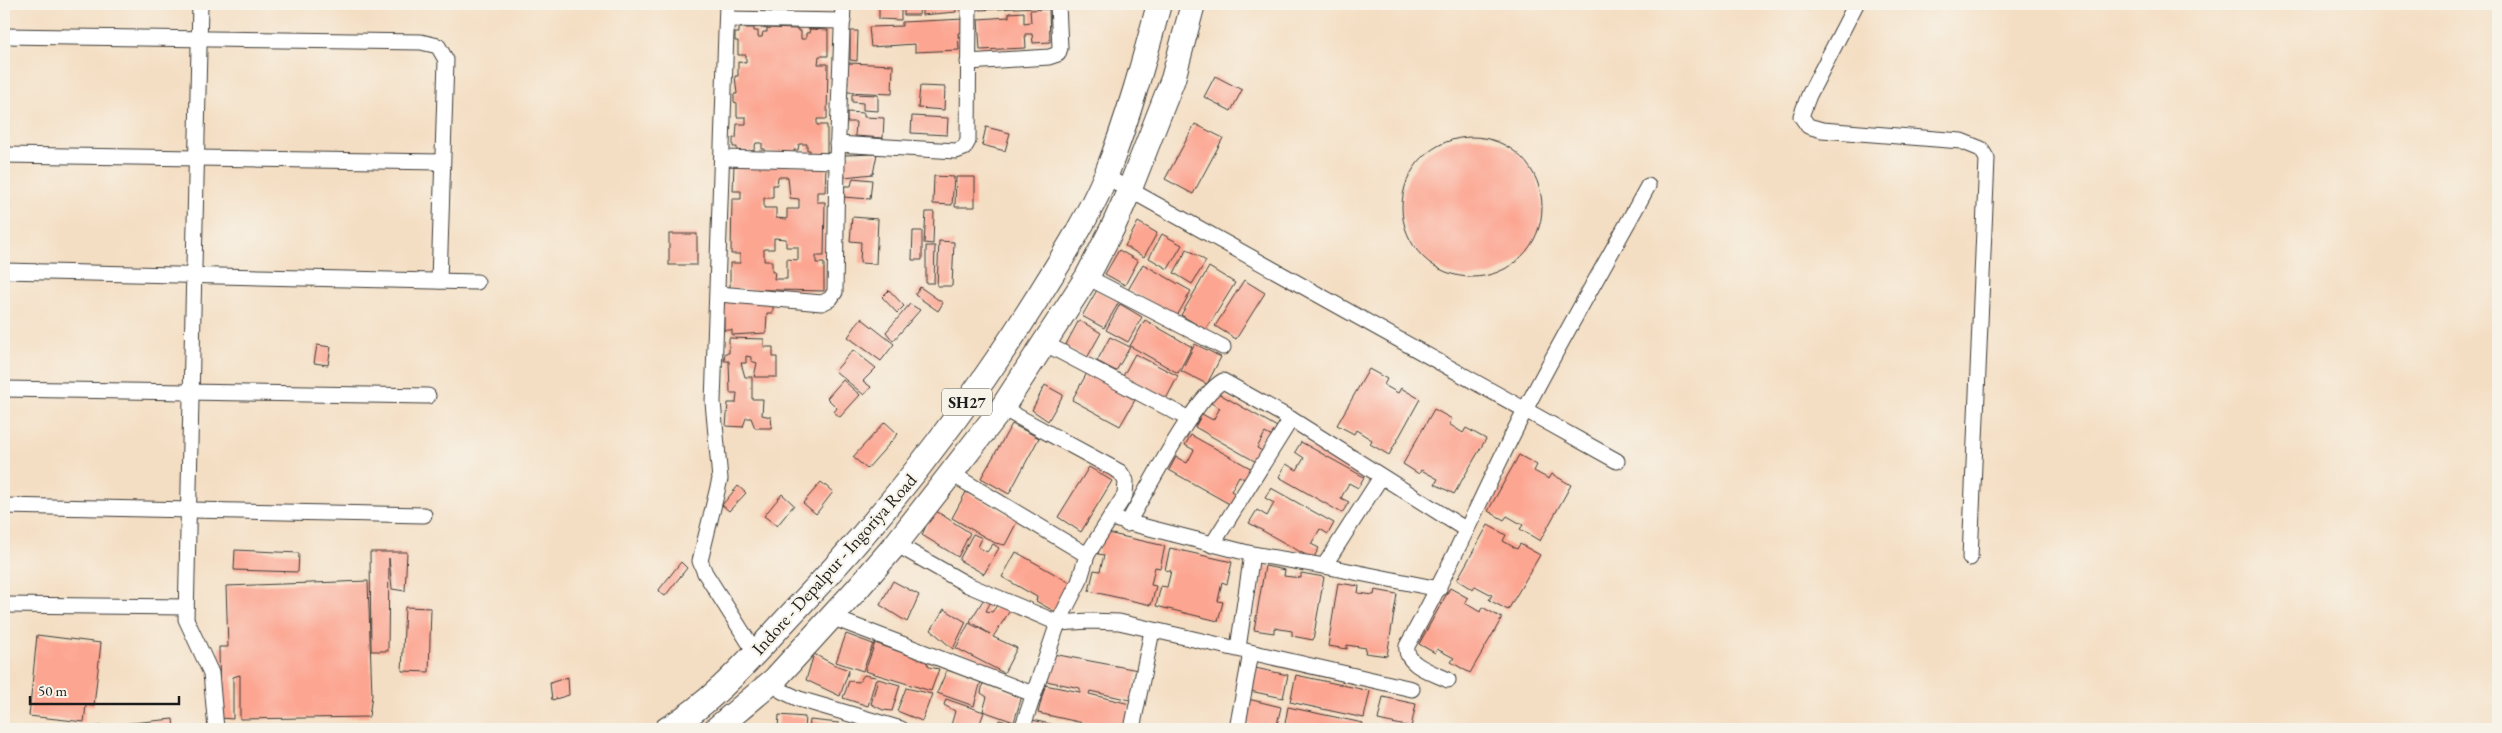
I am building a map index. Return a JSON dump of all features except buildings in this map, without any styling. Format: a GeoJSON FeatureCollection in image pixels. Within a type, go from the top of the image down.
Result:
{"type":"FeatureCollection","features":[{"type":"Feature","properties":{"kind":"main road","name":"Indore - Depalpur - Ingoriya Road"},"geometry":{"type":"LineString","coordinates":[[667,729],[688,717],[755,652],[836,566],[922,464],[995,364],[1064,255],[1105,176],[1135,94],[1160,4]]}},
{"type":"Feature","properties":{"kind":"main road","name":"Indore - Depalpur - Ingoriya Road"},"geometry":{"type":"LineString","coordinates":[[716,729],[774,680],[831,617],[896,544],[1002,408],[1087,277],[1129,191],[1173,79],[1193,4]]}},
{"type":"Feature","properties":{"kind":"street"},"geometry":{"type":"LineString","coordinates":[[200,4],[186,619],[211,673],[216,729]]}},
{"type":"Feature","properties":{"kind":"street"},"geometry":{"type":"LineString","coordinates":[[728,4],[719,294],[713,402],[720,479],[700,561],[705,573],[755,652]]}},
{"type":"Feature","properties":{"kind":"street"},"geometry":{"type":"LineString","coordinates":[[719,294],[822,303],[830,299],[835,292],[837,144],[844,4]]}},
{"type":"Feature","properties":{"kind":"street"},"geometry":{"type":"LineString","coordinates":[[837,144],[956,151],[964,148],[968,141],[969,4]]}},
{"type":"Feature","properties":{"kind":"street"},"geometry":{"type":"LineString","coordinates":[[968,62],[1050,57],[1058,54],[1058,4]]}},
{"type":"Feature","properties":{"kind":"street"},"geometry":{"type":"LineString","coordinates":[[1856,4],[1809,95],[1801,116],[1808,126],[1822,130],[1961,141],[1981,149],[1987,159],[1970,558]]}},
{"type":"Feature","properties":{"kind":"street"},"geometry":{"type":"LineString","coordinates":[[727,19],[843,21]]}},
{"type":"Feature","properties":{"kind":"street"},"geometry":{"type":"LineString","coordinates":[[4,36],[421,42],[438,46],[446,60],[439,280]]}},
{"type":"Feature","properties":{"kind":"street"},"geometry":{"type":"LineString","coordinates":[[4,155],[442,162]]}},
{"type":"Feature","properties":{"kind":"street"},"geometry":{"type":"LineString","coordinates":[[723,158],[837,161]]}},
{"type":"Feature","properties":{"kind":"street"},"geometry":{"type":"LineString","coordinates":[[1105,176],[1524,411],[1617,461]]}},
{"type":"Feature","properties":{"kind":"street"},"geometry":{"type":"LineString","coordinates":[[1448,680],[1410,660],[1406,652],[1407,646],[1439,589],[1465,529],[1524,411],[1648,186]]}},
{"type":"Feature","properties":{"kind":"street"},"geometry":{"type":"LineString","coordinates":[[4,270],[478,282]]}},
{"type":"Feature","properties":{"kind":"street"},"geometry":{"type":"LineString","coordinates":[[1087,277],[1223,347]]}},
{"type":"Feature","properties":{"kind":"street"},"geometry":{"type":"LineString","coordinates":[[1044,343],[1190,419]]}},
{"type":"Feature","properties":{"kind":"street"},"geometry":{"type":"LineString","coordinates":[[1127,524],[1190,419],[1212,387],[1223,381],[1291,419],[1465,529]]}},
{"type":"Feature","properties":{"kind":"street"},"geometry":{"type":"LineString","coordinates":[[4,389],[428,396]]}},
{"type":"Feature","properties":{"kind":"street"},"geometry":{"type":"LineString","coordinates":[[1002,408],[1120,472],[1126,481],[1125,495],[1109,517],[1087,555],[1079,582],[1058,623],[1022,729]]}},
{"type":"Feature","properties":{"kind":"street"},"geometry":{"type":"LineString","coordinates":[[1212,545],[1291,419]]}},
{"type":"Feature","properties":{"kind":"street"},"geometry":{"type":"LineString","coordinates":[[952,474],[1087,555]]}},
{"type":"Feature","properties":{"kind":"street"},"geometry":{"type":"LineString","coordinates":[[1324,566],[1381,476]]}},
{"type":"Feature","properties":{"kind":"street"},"geometry":{"type":"LineString","coordinates":[[4,506],[424,515]]}},
{"type":"Feature","properties":{"kind":"street"},"geometry":{"type":"LineString","coordinates":[[1109,517],[1127,524],[1252,554],[1439,589]]}},
{"type":"Feature","properties":{"kind":"street"},"geometry":{"type":"LineString","coordinates":[[896,544],[968,585],[1058,623],[1118,622],[1412,689]]}},
{"type":"Feature","properties":{"kind":"street"},"geometry":{"type":"LineString","coordinates":[[1238,729],[1252,554]]}},
{"type":"Feature","properties":{"kind":"street"},"geometry":{"type":"LineString","coordinates":[[4,605],[186,607]]}},
{"type":"Feature","properties":{"kind":"street"},"geometry":{"type":"LineString","coordinates":[[831,617],[1033,694]]}},
{"type":"Feature","properties":{"kind":"street"},"geometry":{"type":"LineString","coordinates":[[1132,729],[1152,631]]}},
{"type":"Feature","properties":{"kind":"street"},"geometry":{"type":"LineString","coordinates":[[774,680],[782,691],[799,699],[901,729]]}}]}
